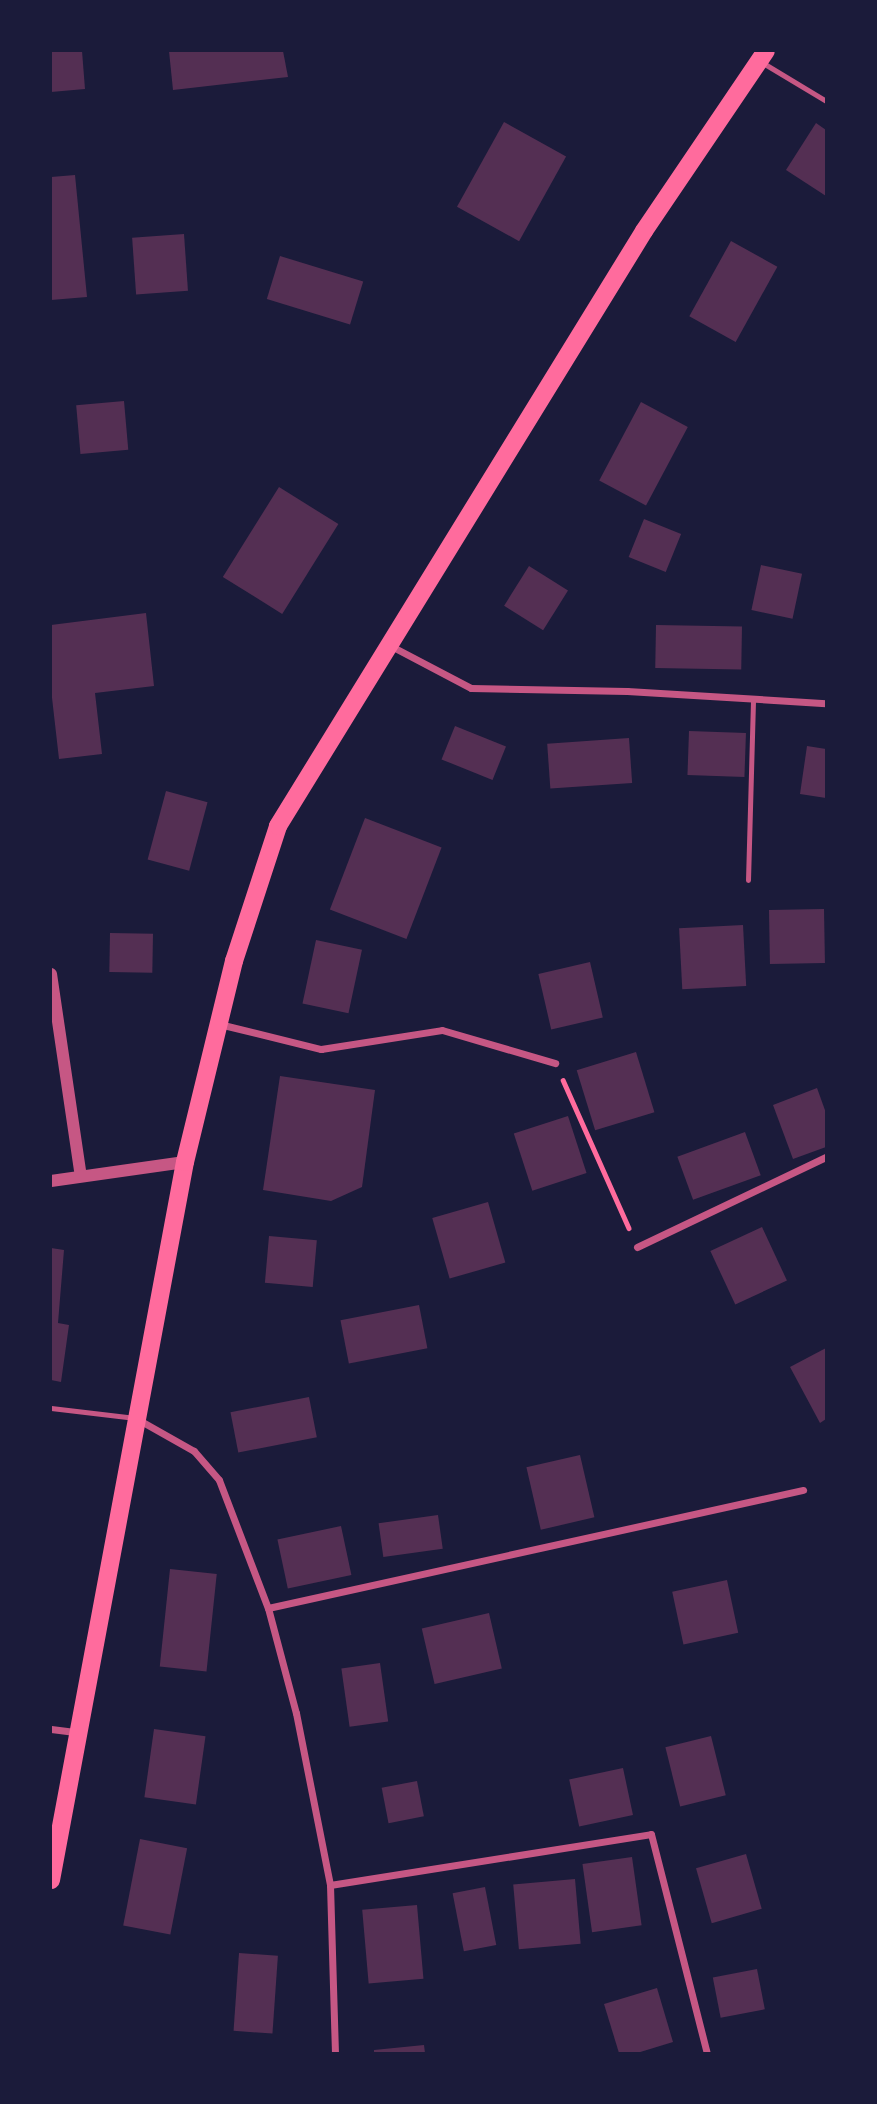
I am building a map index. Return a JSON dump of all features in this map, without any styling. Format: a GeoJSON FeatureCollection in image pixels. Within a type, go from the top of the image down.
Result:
{"type":"FeatureCollection","features":[{"type":"Feature","properties":{"kind":"main road"},"geometry":{"type":"LineString","coordinates":[[51,1880],[135,1418],[185,1162],[234,961],[278,826],[644,231],[763,56]]}},
{"type":"Feature","properties":{"kind":"street"},"geometry":{"type":"LineString","coordinates":[[391,646],[471,688],[752,698],[826,704]]}},
{"type":"Feature","properties":{"kind":"street"},"geometry":{"type":"LineString","coordinates":[[51,974],[81,1176]]}},
{"type":"Feature","properties":{"kind":"street"},"geometry":{"type":"LineString","coordinates":[[219,1024],[321,1049],[442,1030],[555,1063]]}},
{"type":"Feature","properties":{"kind":"street"},"geometry":{"type":"LineString","coordinates":[[637,1247],[826,1157]]}},
{"type":"Feature","properties":{"kind":"street"},"geometry":{"type":"LineString","coordinates":[[51,1181],[185,1162]]}},
{"type":"Feature","properties":{"kind":"street"},"geometry":{"type":"LineString","coordinates":[[135,1418],[194,1451],[219,1480],[268,1608],[296,1713],[330,1885],[335,2053]]}},
{"type":"Feature","properties":{"kind":"street"},"geometry":{"type":"LineString","coordinates":[[268,1608],[803,1490]]}},
{"type":"Feature","properties":{"kind":"street"},"geometry":{"type":"LineString","coordinates":[[51,1729],[78,1732]]}},
{"type":"Feature","properties":{"kind":"street"},"geometry":{"type":"LineString","coordinates":[[330,1885],[651,1834],[707,2053]]}},
{"type":"Feature","properties":{"kind":"lane"},"geometry":{"type":"LineString","coordinates":[[763,56],[826,101]]}},
{"type":"Feature","properties":{"kind":"lane"},"geometry":{"type":"LineString","coordinates":[[748,880],[752,698]]}},
{"type":"Feature","properties":{"kind":"lane"},"geometry":{"type":"LineString","coordinates":[[51,1408],[135,1418]]}},
{"type":"Feature","properties":{"kind":"path"},"geometry":{"type":"LineString","coordinates":[[555,1063],[637,1247]]}},
{"type":"Feature","properties":{"kind":"building"},"geometry":{"type":"Polygon","coordinates":[[[51,51],[82,51],[85,89],[51,92],[51,51]]]}},
{"type":"Feature","properties":{"kind":"building"},"geometry":{"type":"Polygon","coordinates":[[[169,51],[283,51],[288,77],[173,90],[169,51]]]}},
{"type":"Feature","properties":{"kind":"building"},"geometry":{"type":"Polygon","coordinates":[[[504,122],[566,156],[519,241],[457,207],[504,122]]]}},
{"type":"Feature","properties":{"kind":"building"},"geometry":{"type":"Polygon","coordinates":[[[816,123],[826,130],[826,196],[786,170],[816,123]]]}},
{"type":"Feature","properties":{"kind":"building"},"geometry":{"type":"Polygon","coordinates":[[[75,175],[87,297],[51,300],[51,177],[75,175]]]}},
{"type":"Feature","properties":{"kind":"building"},"geometry":{"type":"Polygon","coordinates":[[[184,234],[188,291],[136,294],[132,238],[184,234]]]}},
{"type":"Feature","properties":{"kind":"building"},"geometry":{"type":"Polygon","coordinates":[[[731,241],[777,267],[736,342],[689,316],[731,241]]]}},
{"type":"Feature","properties":{"kind":"building"},"geometry":{"type":"Polygon","coordinates":[[[280,256],[363,281],[350,324],[267,299],[280,256]]]}},
{"type":"Feature","properties":{"kind":"building"},"geometry":{"type":"Polygon","coordinates":[[[124,401],[128,450],[80,454],[76,405],[124,401]]]}},
{"type":"Feature","properties":{"kind":"building"},"geometry":{"type":"Polygon","coordinates":[[[641,402],[688,427],[646,505],[599,481],[641,402]]]}},
{"type":"Feature","properties":{"kind":"building"},"geometry":{"type":"Polygon","coordinates":[[[279,487],[338,524],[282,614],[223,577],[279,487]]]}},
{"type":"Feature","properties":{"kind":"building"},"geometry":{"type":"Polygon","coordinates":[[[644,519],[681,534],[666,572],[629,557],[644,519]]]}},
{"type":"Feature","properties":{"kind":"building"},"geometry":{"type":"Polygon","coordinates":[[[761,565],[802,574],[793,619],[751,610],[761,565]]]}},
{"type":"Feature","properties":{"kind":"building"},"geometry":{"type":"Polygon","coordinates":[[[529,566],[568,590],[543,630],[504,606],[529,566]]]}},
{"type":"Feature","properties":{"kind":"building"},"geometry":{"type":"Polygon","coordinates":[[[146,613],[154,686],[95,693],[102,754],[59,759],[51,689],[51,625],[146,613]]]}},
{"type":"Feature","properties":{"kind":"building"},"geometry":{"type":"Polygon","coordinates":[[[656,625],[742,627],[741,669],[655,668],[656,625]]]}},
{"type":"Feature","properties":{"kind":"building"},"geometry":{"type":"Polygon","coordinates":[[[455,726],[506,747],[493,780],[442,759],[455,726]]]}},
{"type":"Feature","properties":{"kind":"building"},"geometry":{"type":"Polygon","coordinates":[[[689,731],[746,733],[744,777],[687,775],[689,731]]]}},
{"type":"Feature","properties":{"kind":"building"},"geometry":{"type":"Polygon","coordinates":[[[629,738],[632,783],[550,789],[547,744],[629,738]]]}},
{"type":"Feature","properties":{"kind":"building"},"geometry":{"type":"Polygon","coordinates":[[[807,746],[826,749],[826,798],[800,794],[807,746]]]}},
{"type":"Feature","properties":{"kind":"building"},"geometry":{"type":"Polygon","coordinates":[[[166,791],[208,802],[189,871],[148,860],[166,791]]]}},
{"type":"Feature","properties":{"kind":"building"},"geometry":{"type":"Polygon","coordinates":[[[365,818],[442,847],[406,939],[330,909],[365,818]]]}},
{"type":"Feature","properties":{"kind":"building"},"geometry":{"type":"Polygon","coordinates":[[[824,909],[825,963],[770,964],[769,910],[824,909]]]}},
{"type":"Feature","properties":{"kind":"building"},"geometry":{"type":"Polygon","coordinates":[[[743,925],[746,986],[682,989],[679,928],[743,925]]]}},
{"type":"Feature","properties":{"kind":"building"},"geometry":{"type":"Polygon","coordinates":[[[110,933],[153,934],[152,973],[109,972],[110,933]]]}},
{"type":"Feature","properties":{"kind":"building"},"geometry":{"type":"Polygon","coordinates":[[[316,940],[362,950],[348,1013],[302,1004],[316,940]]]}},
{"type":"Feature","properties":{"kind":"building"},"geometry":{"type":"Polygon","coordinates":[[[590,962],[603,1018],[551,1029],[538,974],[590,962]]]}},
{"type":"Feature","properties":{"kind":"building"},"geometry":{"type":"Polygon","coordinates":[[[636,1052],[654,1112],[595,1130],[577,1070],[636,1052]]]}},
{"type":"Feature","properties":{"kind":"building"},"geometry":{"type":"Polygon","coordinates":[[[280,1076],[375,1090],[362,1187],[331,1201],[263,1190],[280,1076]]]}},
{"type":"Feature","properties":{"kind":"building"},"geometry":{"type":"Polygon","coordinates":[[[817,1088],[826,1113],[826,1147],[793,1159],[773,1105],[817,1088]]]}},
{"type":"Feature","properties":{"kind":"building"},"geometry":{"type":"Polygon","coordinates":[[[568,1116],[587,1173],[532,1191],[514,1134],[568,1116]]]}},
{"type":"Feature","properties":{"kind":"building"},"geometry":{"type":"Polygon","coordinates":[[[745,1132],[761,1175],[693,1200],[677,1157],[745,1132]]]}},
{"type":"Feature","properties":{"kind":"building"},"geometry":{"type":"Polygon","coordinates":[[[488,1202],[505,1263],[450,1279],[432,1218],[488,1202]]]}},
{"type":"Feature","properties":{"kind":"building"},"geometry":{"type":"Polygon","coordinates":[[[762,1227],[787,1280],[735,1305],[710,1251],[762,1227]]]}},
{"type":"Feature","properties":{"kind":"building"},"geometry":{"type":"Polygon","coordinates":[[[269,1236],[317,1240],[313,1287],[265,1283],[269,1236]]]}},
{"type":"Feature","properties":{"kind":"building"},"geometry":{"type":"Polygon","coordinates":[[[51,1248],[64,1250],[58,1323],[69,1325],[61,1382],[51,1380],[51,1248]]]}},
{"type":"Feature","properties":{"kind":"building"},"geometry":{"type":"Polygon","coordinates":[[[419,1305],[427,1348],[349,1363],[340,1320],[419,1305]]]}},
{"type":"Feature","properties":{"kind":"building"},"geometry":{"type":"Polygon","coordinates":[[[826,1348],[826,1419],[820,1423],[790,1367],[826,1348]]]}},
{"type":"Feature","properties":{"kind":"building"},"geometry":{"type":"Polygon","coordinates":[[[309,1397],[317,1437],[238,1453],[230,1412],[309,1397]]]}},
{"type":"Feature","properties":{"kind":"building"},"geometry":{"type":"Polygon","coordinates":[[[580,1455],[594,1517],[541,1530],[526,1467],[580,1455]]]}},
{"type":"Feature","properties":{"kind":"building"},"geometry":{"type":"Polygon","coordinates":[[[438,1515],[443,1549],[383,1557],[379,1523],[438,1515]]]}},
{"type":"Feature","properties":{"kind":"building"},"geometry":{"type":"Polygon","coordinates":[[[341,1526],[351,1575],[288,1588],[277,1540],[341,1526]]]}},
{"type":"Feature","properties":{"kind":"building"},"geometry":{"type":"Polygon","coordinates":[[[170,1569],[217,1574],[206,1671],[160,1666],[170,1569]]]}},
{"type":"Feature","properties":{"kind":"building"},"geometry":{"type":"Polygon","coordinates":[[[727,1580],[738,1633],[683,1644],[672,1592],[727,1580]]]}},
{"type":"Feature","properties":{"kind":"building"},"geometry":{"type":"Polygon","coordinates":[[[489,1613],[502,1669],[435,1684],[422,1629],[489,1613]]]}},
{"type":"Feature","properties":{"kind":"building"},"geometry":{"type":"Polygon","coordinates":[[[380,1663],[388,1721],[350,1727],[341,1668],[380,1663]]]}},
{"type":"Feature","properties":{"kind":"building"},"geometry":{"type":"Polygon","coordinates":[[[154,1729],[205,1736],[196,1805],[144,1797],[154,1729]]]}},
{"type":"Feature","properties":{"kind":"building"},"geometry":{"type":"Polygon","coordinates":[[[711,1736],[726,1795],[680,1807],[665,1747],[711,1736]]]}},
{"type":"Feature","properties":{"kind":"building"},"geometry":{"type":"Polygon","coordinates":[[[623,1768],[633,1815],[579,1826],[569,1779],[623,1768]]]}},
{"type":"Feature","properties":{"kind":"building"},"geometry":{"type":"Polygon","coordinates":[[[417,1781],[424,1816],[389,1823],[382,1788],[417,1781]]]}},
{"type":"Feature","properties":{"kind":"building"},"geometry":{"type":"Polygon","coordinates":[[[140,1839],[187,1848],[170,1935],[123,1925],[140,1839]]]}},
{"type":"Feature","properties":{"kind":"building"},"geometry":{"type":"Polygon","coordinates":[[[746,1854],[762,1909],[712,1923],[696,1868],[746,1854]]]}},
{"type":"Feature","properties":{"kind":"building"},"geometry":{"type":"Polygon","coordinates":[[[632,1857],[642,1925],[592,1932],[582,1864],[632,1857]]]}},
{"type":"Feature","properties":{"kind":"building"},"geometry":{"type":"Polygon","coordinates":[[[575,1879],[581,1944],[519,1949],[513,1884],[575,1879]]]}},
{"type":"Feature","properties":{"kind":"building"},"geometry":{"type":"Polygon","coordinates":[[[485,1887],[496,1945],[464,1951],[453,1893],[485,1887]]]}},
{"type":"Feature","properties":{"kind":"building"},"geometry":{"type":"Polygon","coordinates":[[[417,1905],[423,1979],[369,1984],[362,1910],[417,1905]]]}},
{"type":"Feature","properties":{"kind":"building"},"geometry":{"type":"Polygon","coordinates":[[[239,1953],[278,1956],[272,2034],[234,2031],[239,1953]]]}},
{"type":"Feature","properties":{"kind":"building"},"geometry":{"type":"Polygon","coordinates":[[[757,1969],[765,2009],[721,2018],[713,1978],[757,1969]]]}},
{"type":"Feature","properties":{"kind":"building"},"geometry":{"type":"Polygon","coordinates":[[[657,1988],[673,2042],[637,2053],[619,2053],[604,2004],[657,1988]]]}},
{"type":"Feature","properties":{"kind":"building"},"geometry":{"type":"Polygon","coordinates":[[[424,2045],[425,2053],[374,2053],[374,2050],[424,2045]]]}}]}
